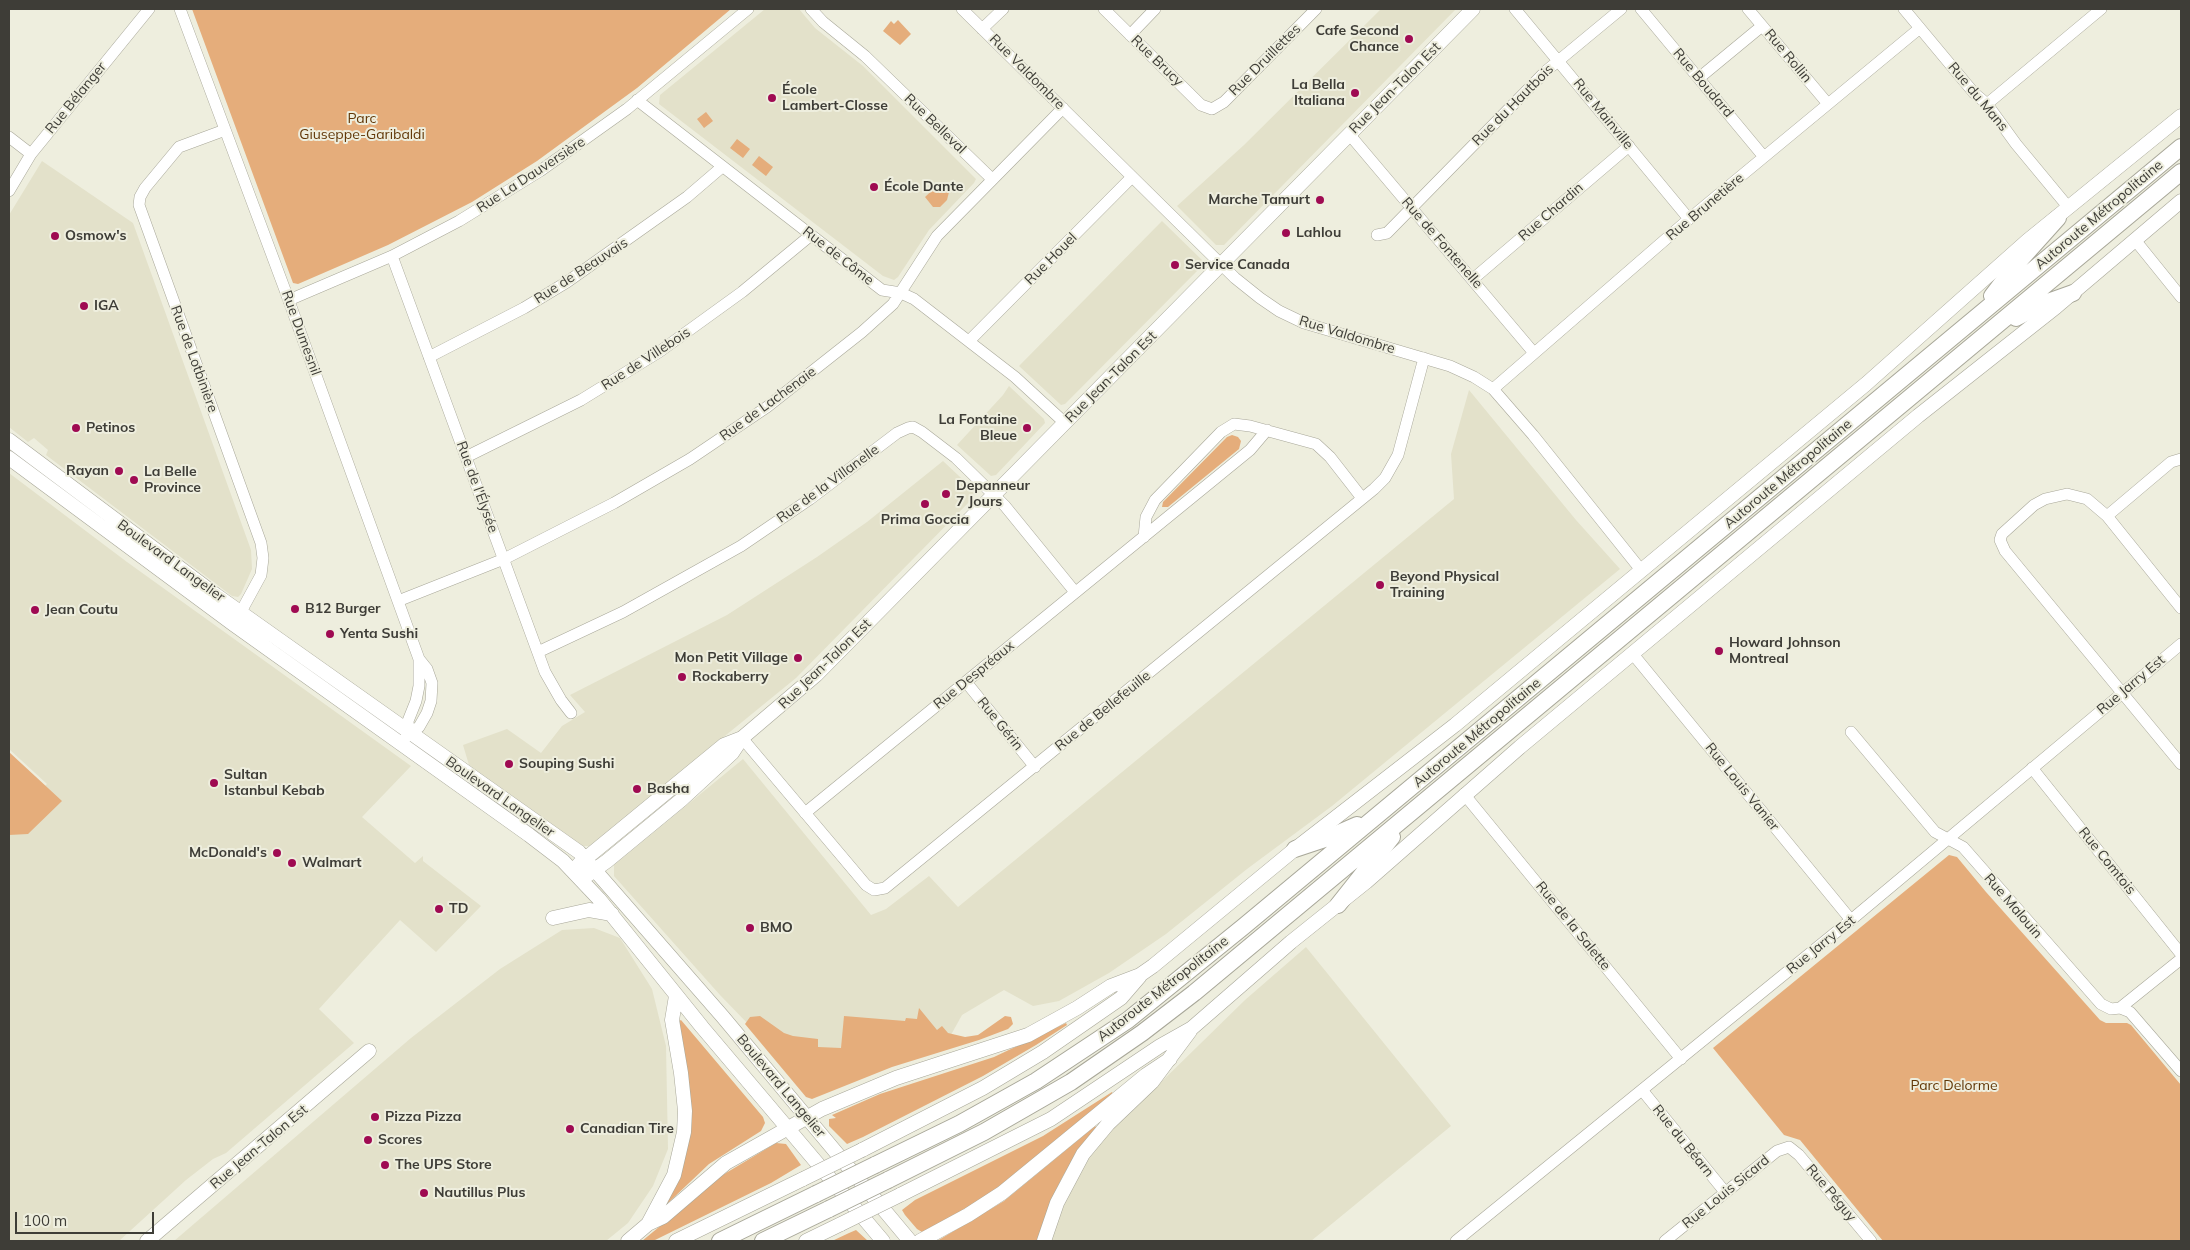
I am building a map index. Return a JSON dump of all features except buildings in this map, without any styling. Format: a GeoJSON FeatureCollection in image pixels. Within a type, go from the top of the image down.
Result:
{"type":"FeatureCollection","features":[{"type":"Feature","properties":{"kind":"highway","name":"Autoroute Métropolitaine"},"geometry":{"type":"LineString","coordinates":[[720,1241],[959,1124],[1036,1081],[1128,1020],[2181,147]]}},
{"type":"Feature","properties":{"kind":"highway","name":"Autoroute Métropolitaine"},"geometry":{"type":"LineString","coordinates":[[763,1241],[888,1180],[1018,1113],[1071,1082],[1142,1033],[1201,987],[2181,172]]}},
{"type":"Feature","properties":{"kind":"highway"},"geometry":{"type":"LineString","coordinates":[[1976,318],[2014,266],[2029,252],[2063,213]]}},
{"type":"Feature","properties":{"kind":"highway"},"geometry":{"type":"LineString","coordinates":[[1989,331],[2045,303],[2073,293]]}},
{"type":"Feature","properties":{"kind":"highway"},"geometry":{"type":"LineString","coordinates":[[1338,905],[1412,812]]}},
{"type":"Feature","properties":{"kind":"highway"},"geometry":{"type":"LineString","coordinates":[[1295,849],[1325,839],[1375,817]]}},
{"type":"Feature","properties":{"kind":"main road","name":"Rue Jean-Talon Est"},"geometry":{"type":"LineString","coordinates":[[577,875],[595,870],[687,795],[732,753],[742,738],[816,675],[1473,9]]}},
{"type":"Feature","properties":{"kind":"main road"},"geometry":{"type":"LineString","coordinates":[[676,1241],[975,1093],[1044,1052],[1121,998],[1140,975],[1174,950],[1295,849],[1453,726],[1872,378],[2005,259],[2181,116]]}},
{"type":"Feature","properties":{"kind":"main road"},"geometry":{"type":"LineString","coordinates":[[806,1241],[1051,1118],[1160,1046],[1192,1028],[1366,882],[1464,794],[1918,416],[2073,293],[2181,201]]}},
{"type":"Feature","properties":{"kind":"main road","name":"Boulevard Langelier"},"geometry":{"type":"LineString","coordinates":[[9,440],[241,612],[543,845],[577,875],[612,914],[676,996],[884,1241]]}},
{"type":"Feature","properties":{"kind":"main road","name":"Boulevard Langelier"},"geometry":{"type":"LineString","coordinates":[[9,458],[233,624],[405,738],[510,802],[574,848],[807,1117],[910,1241]]}},
{"type":"Feature","properties":{"kind":"main road","name":"Rue Jean-Talon Est"},"geometry":{"type":"LineString","coordinates":[[577,875],[585,859],[724,745],[742,738]]}},
{"type":"Feature","properties":{"kind":"main road"},"geometry":{"type":"LineString","coordinates":[[553,918],[589,910],[612,914]]}},
{"type":"Feature","properties":{"kind":"main road"},"geometry":{"type":"LineString","coordinates":[[628,1241],[648,1224],[664,1217],[726,1163],[807,1117],[848,1097],[896,1078],[1023,1037],[1077,1008],[1111,986],[1140,975]]}},
{"type":"Feature","properties":{"kind":"main road"},"geometry":{"type":"LineString","coordinates":[[648,1224],[674,1175],[684,1132],[685,1111],[681,1072],[672,1020],[676,996]]}},
{"type":"Feature","properties":{"kind":"main road"},"geometry":{"type":"LineString","coordinates":[[1044,1241],[1057,1203],[1083,1154],[1108,1124],[1149,1085],[1192,1028]]}},
{"type":"Feature","properties":{"kind":"main road","name":"Rue Jean-Talon Est"},"geometry":{"type":"LineString","coordinates":[[147,1241],[370,1052]]}},
{"type":"Feature","properties":{"kind":"main road"},"geometry":{"type":"LineString","coordinates":[[920,1241],[968,1215],[1002,1193],[1146,1075],[1170,1059]]}},
{"type":"Feature","properties":{"kind":"street","name":"Rue Bélanger"},"geometry":{"type":"LineString","coordinates":[[9,191],[31,154],[148,9]]}},
{"type":"Feature","properties":{"kind":"street","name":"Rue Dumesnil"},"geometry":{"type":"LineString","coordinates":[[180,9],[289,300],[419,659],[427,669],[432,683],[431,701],[422,722],[405,738]]}},
{"type":"Feature","properties":{"kind":"street","name":"Rue La Dauversière"},"geometry":{"type":"LineString","coordinates":[[289,300],[392,256],[459,221],[540,171],[578,146],[748,9]]}},
{"type":"Feature","properties":{"kind":"street","name":"Rue Belleval"},"geometry":{"type":"LineString","coordinates":[[811,9],[823,22],[865,56],[992,180]]}},
{"type":"Feature","properties":{"kind":"street","name":"Rue Valdombre"},"geometry":{"type":"LineString","coordinates":[[962,9],[1221,264],[1260,298],[1290,317],[1318,328],[1424,358],[1462,371],[1493,390],[1528,429],[1641,570]]}},
{"type":"Feature","properties":{"kind":"street"},"geometry":{"type":"LineString","coordinates":[[982,28],[1003,9]]}},
{"type":"Feature","properties":{"kind":"street","name":"Rue Brucy"},"geometry":{"type":"LineString","coordinates":[[1104,9],[1201,104],[1212,109]]}},
{"type":"Feature","properties":{"kind":"street"},"geometry":{"type":"LineString","coordinates":[[1130,35],[1155,9]]}},
{"type":"Feature","properties":{"kind":"street","name":"Rue Druillettes"},"geometry":{"type":"LineString","coordinates":[[1212,109],[1224,102],[1316,9]]}},
{"type":"Feature","properties":{"kind":"street","name":"Rue Mainville"},"geometry":{"type":"LineString","coordinates":[[1516,9],[1689,219]]}},
{"type":"Feature","properties":{"kind":"street","name":"Rue du Hautbois"},"geometry":{"type":"LineString","coordinates":[[1377,235],[1387,233],[1558,60],[1621,9]]}},
{"type":"Feature","properties":{"kind":"street","name":"Rue Boudard"},"geometry":{"type":"LineString","coordinates":[[1641,9],[1764,157]]}},
{"type":"Feature","properties":{"kind":"street","name":"Rue Rollin"},"geometry":{"type":"LineString","coordinates":[[1748,9],[1828,104]]}},
{"type":"Feature","properties":{"kind":"street","name":"Rue du Mans"},"geometry":{"type":"LineString","coordinates":[[1904,9],[1974,93],[1987,104],[2063,213]]}},
{"type":"Feature","properties":{"kind":"street"},"geometry":{"type":"LineString","coordinates":[[1987,104],[2094,11]]}},
{"type":"Feature","properties":{"kind":"street"},"geometry":{"type":"LineString","coordinates":[[1699,78],[1762,26]]}},
{"type":"Feature","properties":{"kind":"street","name":"Rue Brunetière"},"geometry":{"type":"LineString","coordinates":[[1493,390],[1689,219],[1920,28]]}},
{"type":"Feature","properties":{"kind":"street","name":"Rue de Côme"},"geometry":{"type":"LineString","coordinates":[[637,100],[882,290],[901,293],[914,299],[1026,386],[1065,423]]}},
{"type":"Feature","properties":{"kind":"street","name":"Rue de Lachenaie"},"geometry":{"type":"LineString","coordinates":[[398,601],[504,559],[622,499],[725,436],[767,407],[879,317],[901,293],[936,236],[1063,108]]}},
{"type":"Feature","properties":{"kind":"street","name":"Rue de Lotbinière"},"geometry":{"type":"LineString","coordinates":[[225,130],[179,147],[142,192],[139,205],[261,543],[262,570],[254,590],[233,624]]}},
{"type":"Feature","properties":{"kind":"street","name":"Rue de Fontenelle"},"geometry":{"type":"LineString","coordinates":[[1349,134],[1534,353]]}},
{"type":"Feature","properties":{"kind":"street"},"geometry":{"type":"LineString","coordinates":[[9,137],[31,154]]}},
{"type":"Feature","properties":{"kind":"street","name":"Rue Chardin"},"geometry":{"type":"LineString","coordinates":[[1473,279],[1628,146]]}},
{"type":"Feature","properties":{"kind":"street","name":"Rue de Beauvais"},"geometry":{"type":"LineString","coordinates":[[429,357],[524,308],[566,282],[680,203],[722,167]]}},
{"type":"Feature","properties":{"kind":"street","name":"Rue Houel"},"geometry":{"type":"LineString","coordinates":[[969,341],[1132,177]]}},
{"type":"Feature","properties":{"kind":"street","name":"Rue de Villebois"},"geometry":{"type":"LineString","coordinates":[[466,457],[581,400],[659,352],[742,292],[811,235]]}},
{"type":"Feature","properties":{"kind":"street"},"geometry":{"type":"LineString","coordinates":[[2135,240],[2181,297]]}},
{"type":"Feature","properties":{"kind":"street","name":"Rue de l'Élysée"},"geometry":{"type":"LineString","coordinates":[[392,256],[538,652],[550,681],[571,713]]}},
{"type":"Feature","properties":{"kind":"street","name":"Rue de Bellefeuille"},"geometry":{"type":"LineString","coordinates":[[742,738],[866,885],[874,890],[880,890],[892,883],[1035,767],[1385,478],[1393,466],[1402,442],[1424,358]]}},
{"type":"Feature","properties":{"kind":"street"},"geometry":{"type":"LineString","coordinates":[[1144,537],[1146,517],[1155,500],[1227,427],[1242,424],[1316,444],[1330,457],[1362,498]]}},
{"type":"Feature","properties":{"kind":"street","name":"Rue de la Villanelle"},"geometry":{"type":"LineString","coordinates":[[538,652],[623,612],[740,546],[810,499],[902,430],[913,427],[956,458],[994,495],[1076,592]]}},
{"type":"Feature","properties":{"kind":"street","name":"Rue Despréaux"},"geometry":{"type":"LineString","coordinates":[[805,813],[1250,450],[1267,430]]}},
{"type":"Feature","properties":{"kind":"street"},"geometry":{"type":"LineString","coordinates":[[2107,516],[2171,462],[2181,459]]}},
{"type":"Feature","properties":{"kind":"street"},"geometry":{"type":"LineString","coordinates":[[2181,608],[2107,516],[2094,504],[2078,496],[2067,494],[2045,498],[2034,505],[2002,534],[2000,540],[2005,552],[2181,764]]}},
{"type":"Feature","properties":{"kind":"street","name":"Rue Jarry Est"},"geometry":{"type":"LineString","coordinates":[[1456,1241],[1851,920],[2181,644]]}},
{"type":"Feature","properties":{"kind":"street","name":"Rue Louis Vanier"},"geometry":{"type":"LineString","coordinates":[[1632,654],[1851,920]]}},
{"type":"Feature","properties":{"kind":"street","name":"Rue Gérin"},"geometry":{"type":"LineString","coordinates":[[966,682],[1035,767]]}},
{"type":"Feature","properties":{"kind":"street","name":"Rue Malouin"},"geometry":{"type":"LineString","coordinates":[[1850,732],[1935,832],[1962,847],[2101,1004],[2111,1009],[2120,1008],[2130,1012],[2181,1071]]}},
{"type":"Feature","properties":{"kind":"street","name":"Rue Comtois"},"geometry":{"type":"LineString","coordinates":[[2032,768],[2181,954]]}},
{"type":"Feature","properties":{"kind":"street","name":"Rue de la Salette"},"geometry":{"type":"LineString","coordinates":[[1464,794],[1681,1059]]}},
{"type":"Feature","properties":{"kind":"street"},"geometry":{"type":"LineString","coordinates":[[2120,1008],[2181,959]]}},
{"type":"Feature","properties":{"kind":"street","name":"Rue du Béarn"},"geometry":{"type":"LineString","coordinates":[[1642,1090],[1724,1192]]}},
{"type":"Feature","properties":{"kind":"street","name":"Rue Louis Sicard"},"geometry":{"type":"LineString","coordinates":[[1665,1241],[1776,1150],[1789,1147]]}},
{"type":"Feature","properties":{"kind":"street","name":"Rue Péguy"},"geometry":{"type":"LineString","coordinates":[[1789,1147],[1799,1155],[1871,1241]]}},
{"type":"Feature","properties":{"kind":"shaded area"},"geometry":{"type":"Polygon","coordinates":[[[765,9],[799,9],[815,28],[863,66],[976,179],[929,230],[898,277],[894,280],[883,276],[659,104],[660,95],[765,9]]]}},
{"type":"Feature","properties":{"kind":"shaded area"},"geometry":{"type":"Polygon","coordinates":[[[1381,9],[1456,9],[1224,245],[1216,245],[1177,206],[1244,145],[1381,9]]]}},
{"type":"Feature","properties":{"kind":"shaded area"},"geometry":{"type":"Polygon","coordinates":[[[42,161],[133,223],[251,550],[252,569],[238,597],[232,596],[46,455],[48,450],[34,438],[28,442],[9,427],[9,215],[42,161]]]}},
{"type":"Feature","properties":{"kind":"shaded area"},"geometry":{"type":"Polygon","coordinates":[[[1162,221],[1202,260],[1203,265],[1065,404],[1061,405],[1019,366],[1162,221]]]}},
{"type":"Feature","properties":{"kind":"shaded area"},"geometry":{"type":"Polygon","coordinates":[[[1009,386],[1044,419],[1045,423],[996,475],[991,476],[957,445],[1009,386]]]}},
{"type":"Feature","properties":{"kind":"shaded area"},"geometry":{"type":"Polygon","coordinates":[[[1469,390],[1576,520],[1620,569],[1332,806],[1247,869],[1166,934],[1109,973],[1059,1001],[1033,1006],[1004,990],[962,1015],[947,1042],[807,1085],[720,995],[614,876],[614,865],[743,759],[871,915],[886,909],[929,876],[958,907],[1454,499],[1451,454],[1469,390]]]}},
{"type":"Feature","properties":{"kind":"shaded area"},"geometry":{"type":"Polygon","coordinates":[[[943,461],[975,491],[974,497],[796,678],[590,846],[583,846],[469,765],[463,745],[507,729],[541,753],[562,726],[585,712],[570,695],[727,615],[867,522],[943,461]]]}},
{"type":"Feature","properties":{"kind":"shaded area"},"geometry":{"type":"Polygon","coordinates":[[[9,473],[127,562],[411,766],[362,817],[415,863],[423,856],[423,861],[481,906],[436,952],[400,920],[319,1009],[354,1043],[226,1153],[213,1159],[186,1180],[119,1241],[9,1241],[9,818],[47,784],[9,749],[9,473]]]}},
{"type":"Feature","properties":{"kind":"shaded area"},"geometry":{"type":"Polygon","coordinates":[[[594,928],[620,938],[652,989],[666,1046],[668,1149],[653,1186],[628,1223],[606,1241],[174,1241],[411,1038],[500,969],[562,930],[594,928]]]}},
{"type":"Feature","properties":{"kind":"shaded area"},"geometry":{"type":"Polygon","coordinates":[[[1306,947],[1451,1126],[1311,1241],[1051,1241],[1064,1202],[1086,1161],[1108,1134],[1245,1000],[1306,947]]]}},
{"type":"Feature","properties":{"kind":"green space","name":"Parc Giuseppe-Garibaldi"},"geometry":{"type":"Polygon","coordinates":[[[192,9],[731,9],[637,88],[537,161],[472,202],[388,245],[298,284],[293,283],[192,9]]]}},
{"type":"Feature","properties":{"kind":"green space"},"geometry":{"type":"Polygon","coordinates":[[[898,20],[911,34],[900,45],[883,31],[891,21],[894,24],[898,20]]]}},
{"type":"Feature","properties":{"kind":"green space"},"geometry":{"type":"Polygon","coordinates":[[[706,112],[713,121],[704,128],[697,119],[706,112]]]}},
{"type":"Feature","properties":{"kind":"green space"},"geometry":{"type":"Polygon","coordinates":[[[737,139],[750,149],[743,158],[730,148],[737,139]]]}},
{"type":"Feature","properties":{"kind":"green space"},"geometry":{"type":"Polygon","coordinates":[[[759,156],[773,167],[766,176],[752,165],[759,156]]]}},
{"type":"Feature","properties":{"kind":"green space"},"geometry":{"type":"Polygon","coordinates":[[[940,183],[949,192],[947,200],[940,207],[933,207],[925,197],[940,183]]]}},
{"type":"Feature","properties":{"kind":"green space"},"geometry":{"type":"Polygon","coordinates":[[[1232,435],[1238,437],[1241,441],[1239,449],[1168,507],[1162,507],[1163,502],[1227,437],[1232,435]]]}},
{"type":"Feature","properties":{"kind":"green space"},"geometry":{"type":"Polygon","coordinates":[[[9,752],[62,801],[28,834],[9,835],[9,752]]]}},
{"type":"Feature","properties":{"kind":"green space","name":"Parc Delorme"},"geometry":{"type":"Polygon","coordinates":[[[1949,855],[1957,857],[2100,1020],[2106,1023],[2127,1023],[2131,1025],[2181,1085],[2181,1241],[1883,1241],[1800,1140],[1784,1135],[1713,1048],[1949,855]]]}},
{"type":"Feature","properties":{"kind":"green space"},"geometry":{"type":"Polygon","coordinates":[[[919,1008],[937,1030],[942,1026],[948,1033],[965,1037],[978,1035],[1005,1016],[1011,1017],[1013,1024],[1008,1029],[979,1040],[892,1067],[812,1099],[806,1097],[745,1024],[750,1017],[760,1016],[784,1033],[818,1039],[818,1047],[841,1048],[844,1016],[905,1021],[906,1018],[917,1019],[919,1008]]]}},
{"type":"Feature","properties":{"kind":"green space"},"geometry":{"type":"Polygon","coordinates":[[[681,1020],[763,1117],[765,1123],[761,1131],[709,1164],[668,1203],[679,1177],[679,1021],[681,1020]]]}},
{"type":"Feature","properties":{"kind":"green space"},"geometry":{"type":"Polygon","coordinates":[[[1066,1023],[1067,1025],[1036,1045],[983,1076],[847,1144],[829,1126],[829,1119],[836,1118],[832,1115],[880,1094],[994,1057],[1066,1023]]]}},
{"type":"Feature","properties":{"kind":"green space"},"geometry":{"type":"Polygon","coordinates":[[[1112,1092],[1113,1094],[994,1191],[974,1205],[922,1232],[917,1229],[902,1210],[915,1200],[1043,1136],[1112,1092]]]}},
{"type":"Feature","properties":{"kind":"green space"},"geometry":{"type":"Polygon","coordinates":[[[1095,1126],[1097,1128],[1074,1157],[1062,1178],[1051,1201],[1038,1241],[937,1241],[1004,1201],[1095,1126]]]}},
{"type":"Feature","properties":{"kind":"green space"},"geometry":{"type":"Polygon","coordinates":[[[776,1143],[786,1144],[801,1165],[771,1183],[653,1241],[642,1241],[721,1176],[776,1143]]]}},
{"type":"Feature","properties":{"kind":"green space"},"geometry":{"type":"Polygon","coordinates":[[[856,1230],[868,1241],[832,1241],[849,1233],[856,1230]]]}},
{"type":"Feature","properties":{"kind":"place","name":"Cafe Second Chance"},"geometry":{"type":"Point","coordinates":[1409,39]}},
{"type":"Feature","properties":{"kind":"place","name":"La Bella Italiana"},"geometry":{"type":"Point","coordinates":[1355,93]}},
{"type":"Feature","properties":{"kind":"place","name":"École Lambert-Closse"},"geometry":{"type":"Point","coordinates":[772,98]}},
{"type":"Feature","properties":{"kind":"place","name":"École Dante"},"geometry":{"type":"Point","coordinates":[874,187]}},
{"type":"Feature","properties":{"kind":"place","name":"Marche Tamurt"},"geometry":{"type":"Point","coordinates":[1320,200]}},
{"type":"Feature","properties":{"kind":"place","name":"Lahlou"},"geometry":{"type":"Point","coordinates":[1286,233]}},
{"type":"Feature","properties":{"kind":"place","name":"Osmow's"},"geometry":{"type":"Point","coordinates":[55,236]}},
{"type":"Feature","properties":{"kind":"place","name":"Service Canada"},"geometry":{"type":"Point","coordinates":[1175,265]}},
{"type":"Feature","properties":{"kind":"place","name":"IGA"},"geometry":{"type":"Point","coordinates":[84,306]}},
{"type":"Feature","properties":{"kind":"place","name":"Petinos"},"geometry":{"type":"Point","coordinates":[76,428]}},
{"type":"Feature","properties":{"kind":"place","name":"La Fontaine Bleue"},"geometry":{"type":"Point","coordinates":[1027,428]}},
{"type":"Feature","properties":{"kind":"place","name":"Rayan"},"geometry":{"type":"Point","coordinates":[119,471]}},
{"type":"Feature","properties":{"kind":"place","name":"La Belle Province"},"geometry":{"type":"Point","coordinates":[134,480]}},
{"type":"Feature","properties":{"kind":"place","name":"Depanneur 7 Jours"},"geometry":{"type":"Point","coordinates":[946,494]}},
{"type":"Feature","properties":{"kind":"place","name":"Prima Goccia"},"geometry":{"type":"Point","coordinates":[925,504]}},
{"type":"Feature","properties":{"kind":"place","name":"Beyond Physical Training"},"geometry":{"type":"Point","coordinates":[1380,585]}},
{"type":"Feature","properties":{"kind":"place","name":"B12 Burger"},"geometry":{"type":"Point","coordinates":[295,609]}},
{"type":"Feature","properties":{"kind":"place","name":"Jean Coutu"},"geometry":{"type":"Point","coordinates":[35,610]}},
{"type":"Feature","properties":{"kind":"place","name":"Yenta Sushi"},"geometry":{"type":"Point","coordinates":[330,634]}},
{"type":"Feature","properties":{"kind":"place","name":"Howard Johnson Montreal"},"geometry":{"type":"Point","coordinates":[1719,651]}},
{"type":"Feature","properties":{"kind":"place","name":"Mon Petit Village"},"geometry":{"type":"Point","coordinates":[798,658]}},
{"type":"Feature","properties":{"kind":"place","name":"Rockaberry"},"geometry":{"type":"Point","coordinates":[682,677]}},
{"type":"Feature","properties":{"kind":"place","name":"Souping Sushi"},"geometry":{"type":"Point","coordinates":[509,764]}},
{"type":"Feature","properties":{"kind":"place","name":"Sultan Istanbul Kebab"},"geometry":{"type":"Point","coordinates":[214,783]}},
{"type":"Feature","properties":{"kind":"place","name":"Basha"},"geometry":{"type":"Point","coordinates":[637,789]}},
{"type":"Feature","properties":{"kind":"place","name":"McDonald's"},"geometry":{"type":"Point","coordinates":[277,853]}},
{"type":"Feature","properties":{"kind":"place","name":"Walmart"},"geometry":{"type":"Point","coordinates":[292,863]}},
{"type":"Feature","properties":{"kind":"place","name":"TD"},"geometry":{"type":"Point","coordinates":[439,909]}},
{"type":"Feature","properties":{"kind":"place","name":"BMO"},"geometry":{"type":"Point","coordinates":[750,928]}},
{"type":"Feature","properties":{"kind":"place","name":"Pizza Pizza"},"geometry":{"type":"Point","coordinates":[375,1117]}},
{"type":"Feature","properties":{"kind":"place","name":"Canadian Tire"},"geometry":{"type":"Point","coordinates":[570,1129]}},
{"type":"Feature","properties":{"kind":"place","name":"Scores"},"geometry":{"type":"Point","coordinates":[368,1140]}},
{"type":"Feature","properties":{"kind":"place","name":"The UPS Store"},"geometry":{"type":"Point","coordinates":[385,1165]}},
{"type":"Feature","properties":{"kind":"place","name":"Nautillus Plus"},"geometry":{"type":"Point","coordinates":[424,1193]}}]}
